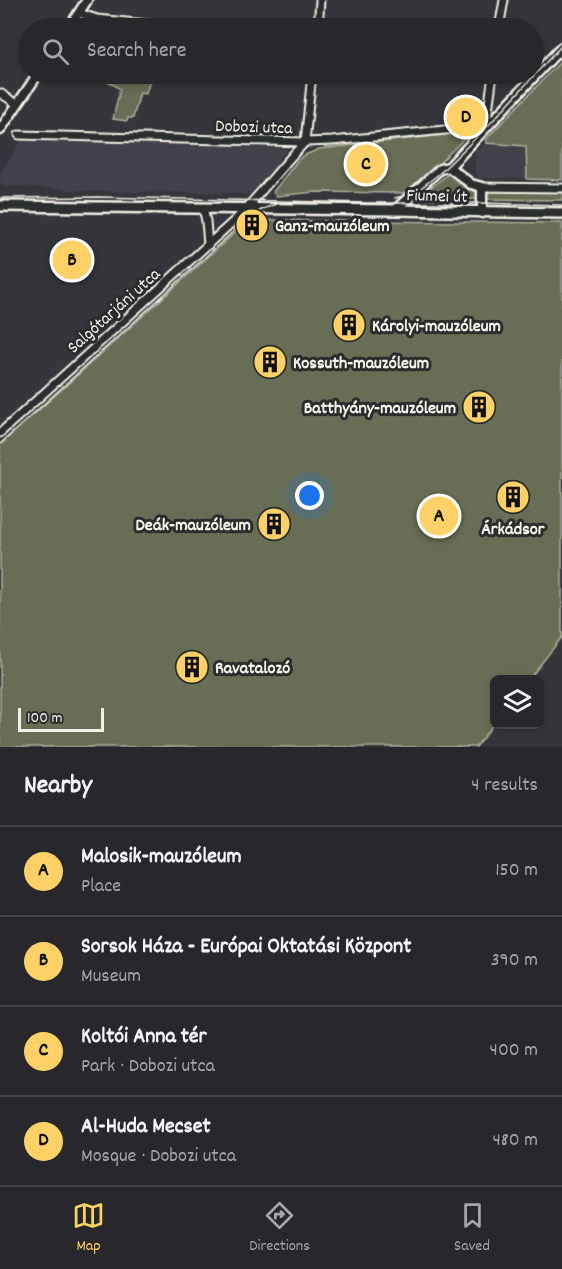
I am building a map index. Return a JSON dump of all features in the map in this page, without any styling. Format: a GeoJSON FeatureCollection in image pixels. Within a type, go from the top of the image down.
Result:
{"type":"FeatureCollection","features":[{"type":"Feature","properties":{"kind":"main road","name":"Fiumei út"},"geometry":{"type":"LineString","coordinates":[[0,206],[562,213]]}},
{"type":"Feature","properties":{"kind":"street"},"geometry":{"type":"LineString","coordinates":[[319,18],[320,0]]}},
{"type":"Feature","properties":{"kind":"street"},"geometry":{"type":"LineString","coordinates":[[501,18],[504,0]]}},
{"type":"Feature","properties":{"kind":"street"},"geometry":{"type":"LineString","coordinates":[[74,18],[82,4],[96,18]]}},
{"type":"Feature","properties":{"kind":"street"},"geometry":{"type":"LineString","coordinates":[[544,66],[562,47]]}},
{"type":"Feature","properties":{"kind":"street"},"geometry":{"type":"LineString","coordinates":[[0,130],[31,84]]}},
{"type":"Feature","properties":{"kind":"street"},"geometry":{"type":"LineString","coordinates":[[305,142],[311,84]]}},
{"type":"Feature","properties":{"kind":"street"},"geometry":{"type":"LineString","coordinates":[[487,127],[492,84]]}},
{"type":"Feature","properties":{"kind":"street"},"geometry":{"type":"LineString","coordinates":[[395,210],[440,169],[449,167],[527,84]]}},
{"type":"Feature","properties":{"kind":"street"},"geometry":{"type":"LineString","coordinates":[[0,93],[17,104]]}},
{"type":"Feature","properties":{"kind":"street","name":"Dobozi utca"},"geometry":{"type":"LineString","coordinates":[[19,135],[305,142],[487,127]]}},
{"type":"Feature","properties":{"kind":"street","name":"Salgótarjáni utca"},"geometry":{"type":"LineString","coordinates":[[0,433],[246,209],[305,142]]}},
{"type":"Feature","properties":{"kind":"street"},"geometry":{"type":"LineString","coordinates":[[449,167],[471,184],[482,187],[562,188]]}},
{"type":"Feature","properties":{"kind":"street"},"geometry":{"type":"LineString","coordinates":[[482,187],[482,213]]}},
{"type":"Feature","properties":{"kind":"street"},"geometry":{"type":"LineString","coordinates":[[203,208],[208,244]]}},
{"type":"Feature","properties":{"kind":"shaded area"},"geometry":{"type":"Polygon","coordinates":[[[21,140],[288,148],[254,195],[6,187],[0,183],[0,174],[21,140]]]}},
{"type":"Feature","properties":{"kind":"shaded area"},"geometry":{"type":"Polygon","coordinates":[[[486,143],[526,146],[527,179],[479,178],[475,173],[475,152],[486,143]]]}},
{"type":"Feature","properties":{"kind":"green space"},"geometry":{"type":"Polygon","coordinates":[[[562,60],[562,180],[527,179],[526,146],[486,143],[487,138],[539,84],[544,84],[544,79],[562,60]]]}},
{"type":"Feature","properties":{"kind":"green space"},"geometry":{"type":"Polygon","coordinates":[[[112,84],[149,84],[146,94],[140,93],[133,118],[128,118],[127,121],[113,119],[120,89],[112,84]]]}},
{"type":"Feature","properties":{"kind":"green space"},"geometry":{"type":"Polygon","coordinates":[[[471,132],[418,184],[403,193],[315,192],[276,196],[273,192],[298,160],[319,149],[471,132]]]}},
{"type":"Feature","properties":{"kind":"green space"},"geometry":{"type":"Polygon","coordinates":[[[450,174],[477,193],[480,199],[416,199],[447,175],[450,174]]]}},
{"type":"Feature","properties":{"kind":"green space"},"geometry":{"type":"Polygon","coordinates":[[[489,190],[562,191],[562,200],[486,199],[489,190]]]}},
{"type":"Feature","properties":{"kind":"green space"},"geometry":{"type":"Polygon","coordinates":[[[249,220],[562,223],[562,637],[532,675],[490,675],[490,728],[476,747],[0,747],[0,445],[249,220]]]}},
{"type":"Feature","properties":{"kind":"tram line"},"geometry":{"type":"LineString","coordinates":[[544,65],[562,45]]}},
{"type":"Feature","properties":{"kind":"tram line"},"geometry":{"type":"LineString","coordinates":[[395,198],[417,191],[440,173],[526,84]]}},
{"type":"Feature","properties":{"kind":"tram line"},"geometry":{"type":"LineString","coordinates":[[0,198],[98,197],[562,205]]}},
{"type":"Feature","properties":{"kind":"tram line"},"geometry":{"type":"LineString","coordinates":[[0,444],[246,220],[263,209],[277,204]]}},
{"type":"Feature","properties":{"kind":"place","name":"Al-Huda Mecset"},"geometry":{"type":"Point","coordinates":[466,117]}},
{"type":"Feature","properties":{"kind":"place","name":"Koltói Anna tér"},"geometry":{"type":"Point","coordinates":[366,164]}},
{"type":"Feature","properties":{"kind":"place","name":"Ganz-mauzóleum"},"geometry":{"type":"Point","coordinates":[252,225]}},
{"type":"Feature","properties":{"kind":"place","name":"Sorsok Háza - Európai Oktatási Központ"},"geometry":{"type":"Point","coordinates":[72,260]}},
{"type":"Feature","properties":{"kind":"place","name":"Károlyi-mauzóleum"},"geometry":{"type":"Point","coordinates":[349,325]}},
{"type":"Feature","properties":{"kind":"place","name":"Kossuth-mauzóleum"},"geometry":{"type":"Point","coordinates":[270,362]}},
{"type":"Feature","properties":{"kind":"place","name":"Batthyány-mauzóleum"},"geometry":{"type":"Point","coordinates":[479,407]}},
{"type":"Feature","properties":{"kind":"place","name":"Árkádsor"},"geometry":{"type":"Point","coordinates":[513,497]}},
{"type":"Feature","properties":{"kind":"place","name":"Malosik-mauzóleum"},"geometry":{"type":"Point","coordinates":[439,516]}},
{"type":"Feature","properties":{"kind":"place","name":"Deák-mauzóleum"},"geometry":{"type":"Point","coordinates":[274,524]}},
{"type":"Feature","properties":{"kind":"place","name":"Ravatalozó"},"geometry":{"type":"Point","coordinates":[192,667]}}]}
